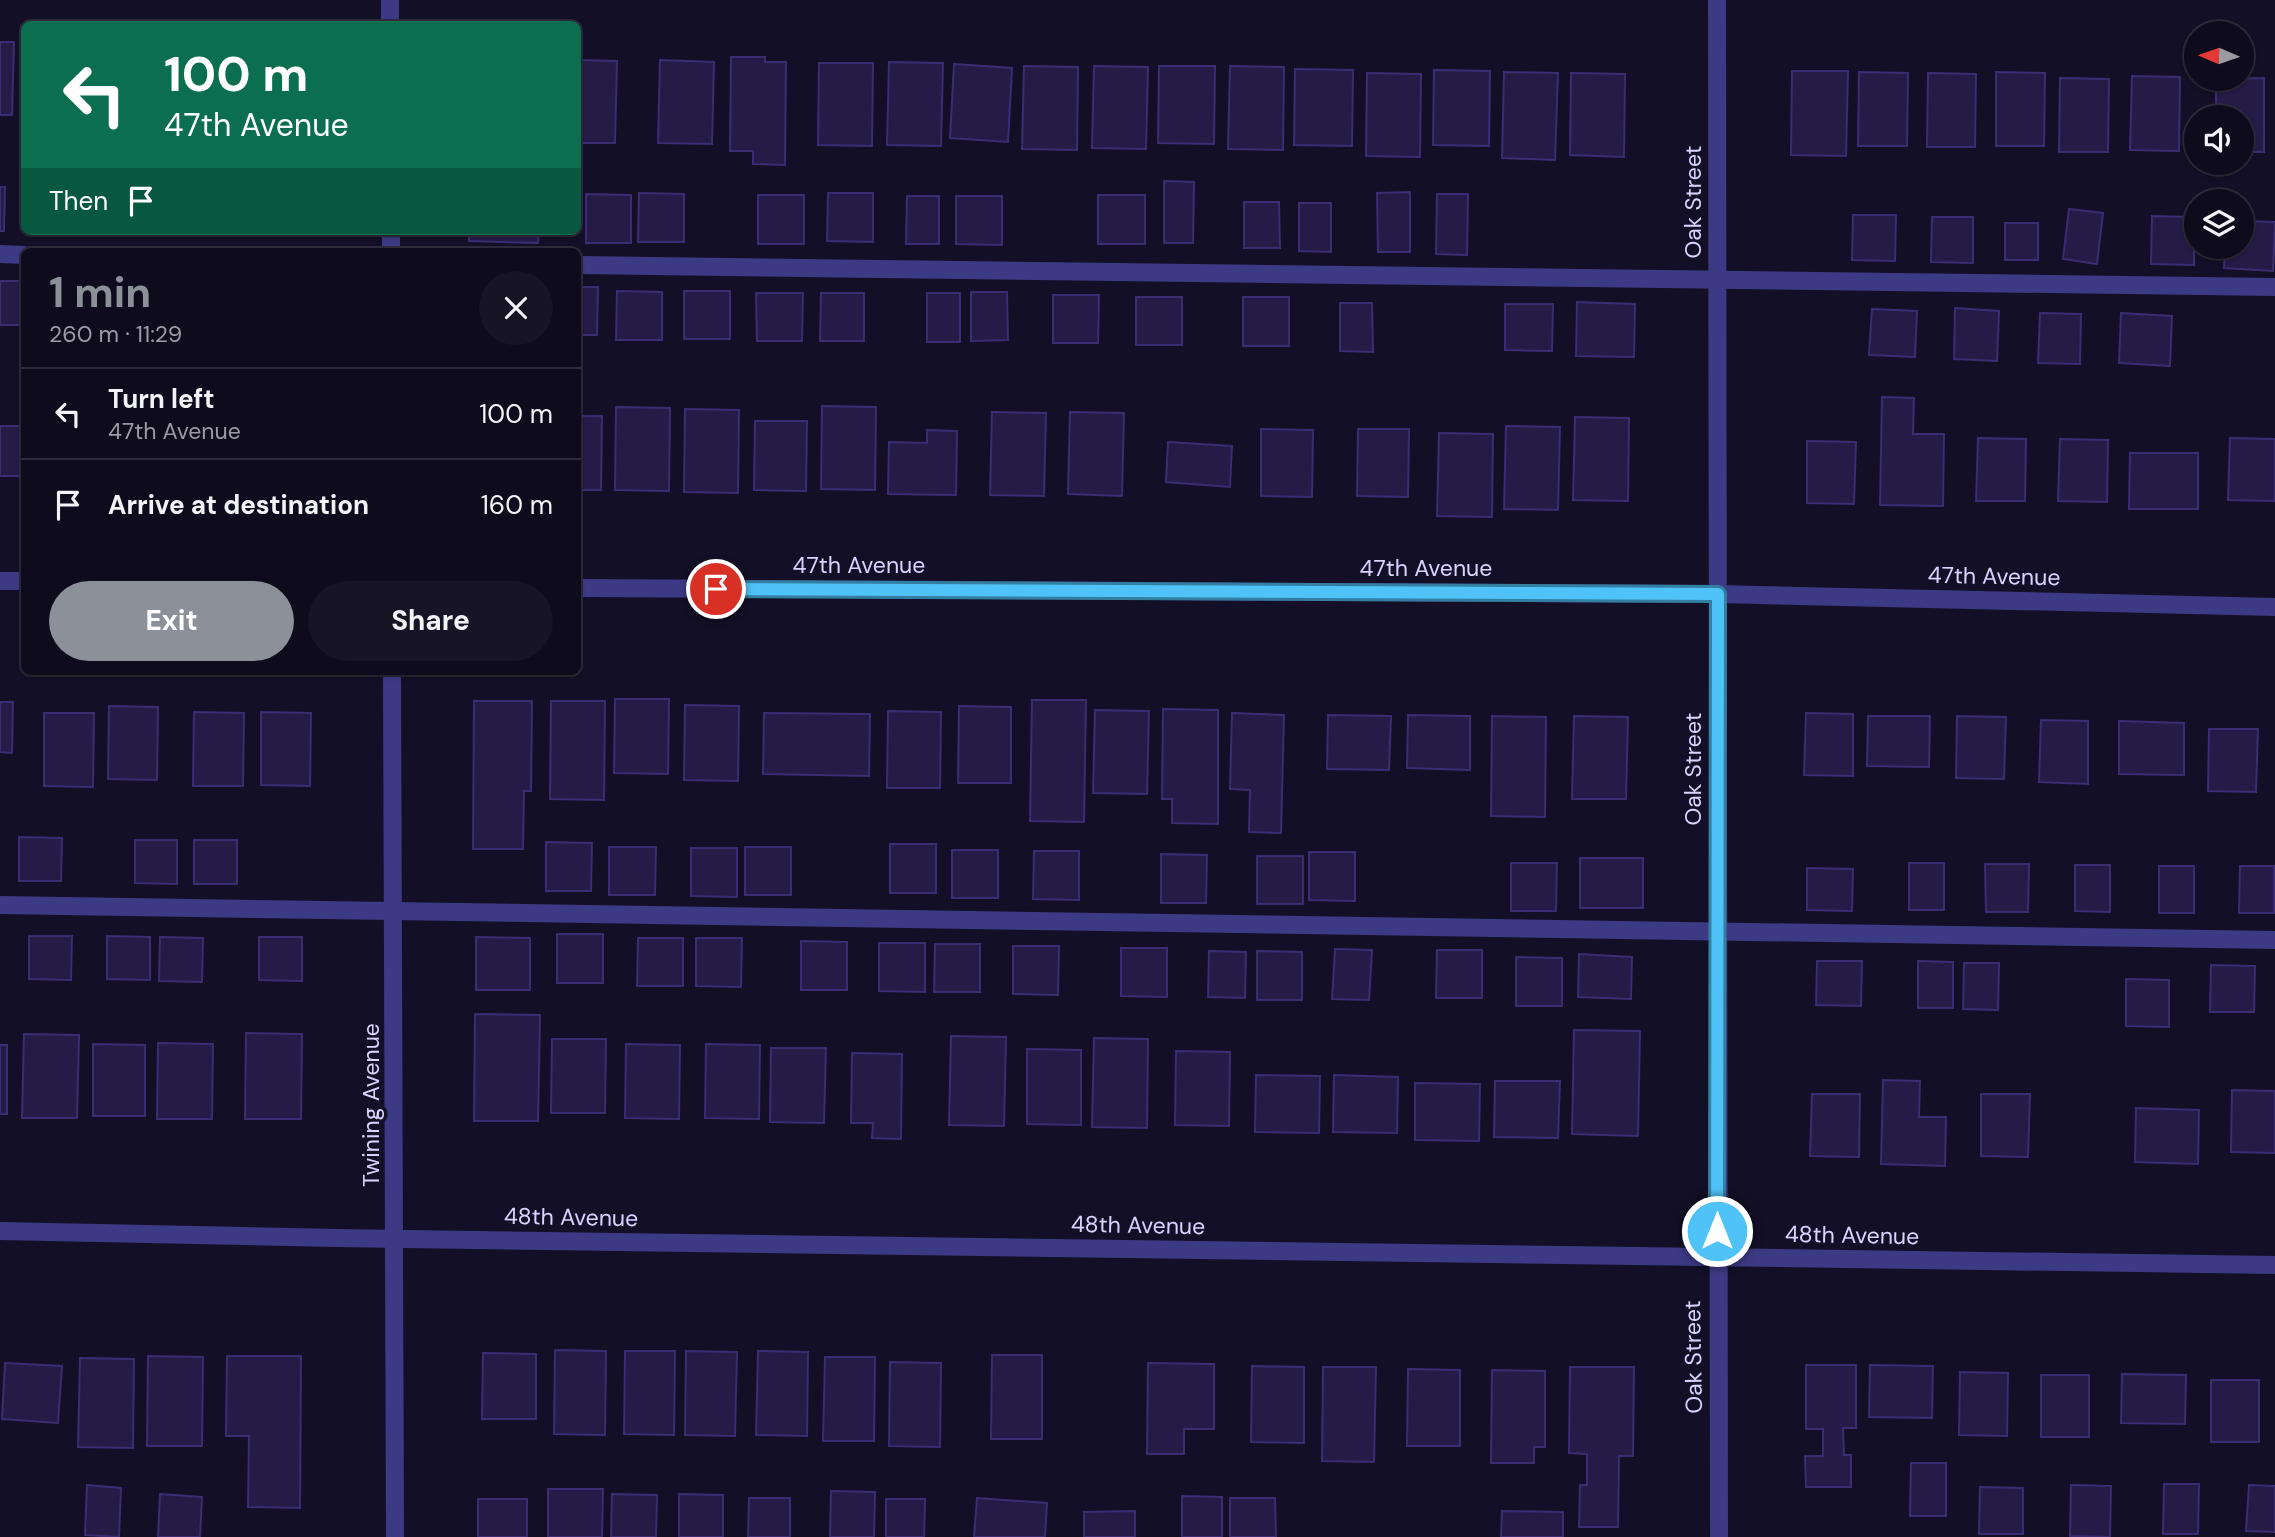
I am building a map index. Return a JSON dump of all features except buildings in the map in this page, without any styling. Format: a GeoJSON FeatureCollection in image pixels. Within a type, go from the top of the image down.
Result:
{"type":"FeatureCollection","features":[{"type":"Feature","properties":{"kind":"street"},"geometry":{"type":"LineString","coordinates":[[390,0],[390,21]]}},
{"type":"Feature","properties":{"kind":"street","name":"Oak Street"},"geometry":{"type":"LineString","coordinates":[[1717,0],[1719,1537]]}},
{"type":"Feature","properties":{"kind":"street"},"geometry":{"type":"LineString","coordinates":[[0,254],[21,255]]}},
{"type":"Feature","properties":{"kind":"street"},"geometry":{"type":"LineString","coordinates":[[581,265],[1717,282],[2275,287]]}},
{"type":"Feature","properties":{"kind":"street"},"geometry":{"type":"LineString","coordinates":[[0,581],[21,582]]}},
{"type":"Feature","properties":{"kind":"street","name":"47th Avenue"},"geometry":{"type":"LineString","coordinates":[[581,588],[1718,594],[2275,607]]}},
{"type":"Feature","properties":{"kind":"street","name":"Twining Avenue"},"geometry":{"type":"LineString","coordinates":[[393,675],[395,1537]]}},
{"type":"Feature","properties":{"kind":"street"},"geometry":{"type":"LineString","coordinates":[[0,905],[2275,940]]}},
{"type":"Feature","properties":{"kind":"street","name":"48th Avenue"},"geometry":{"type":"LineString","coordinates":[[0,1231],[2275,1265]]}},
{"type":"Feature","properties":{"kind":"route"},"geometry":{"type":"LineString","coordinates":[[716,589],[1718,594],[1717,1231]]}}]}
